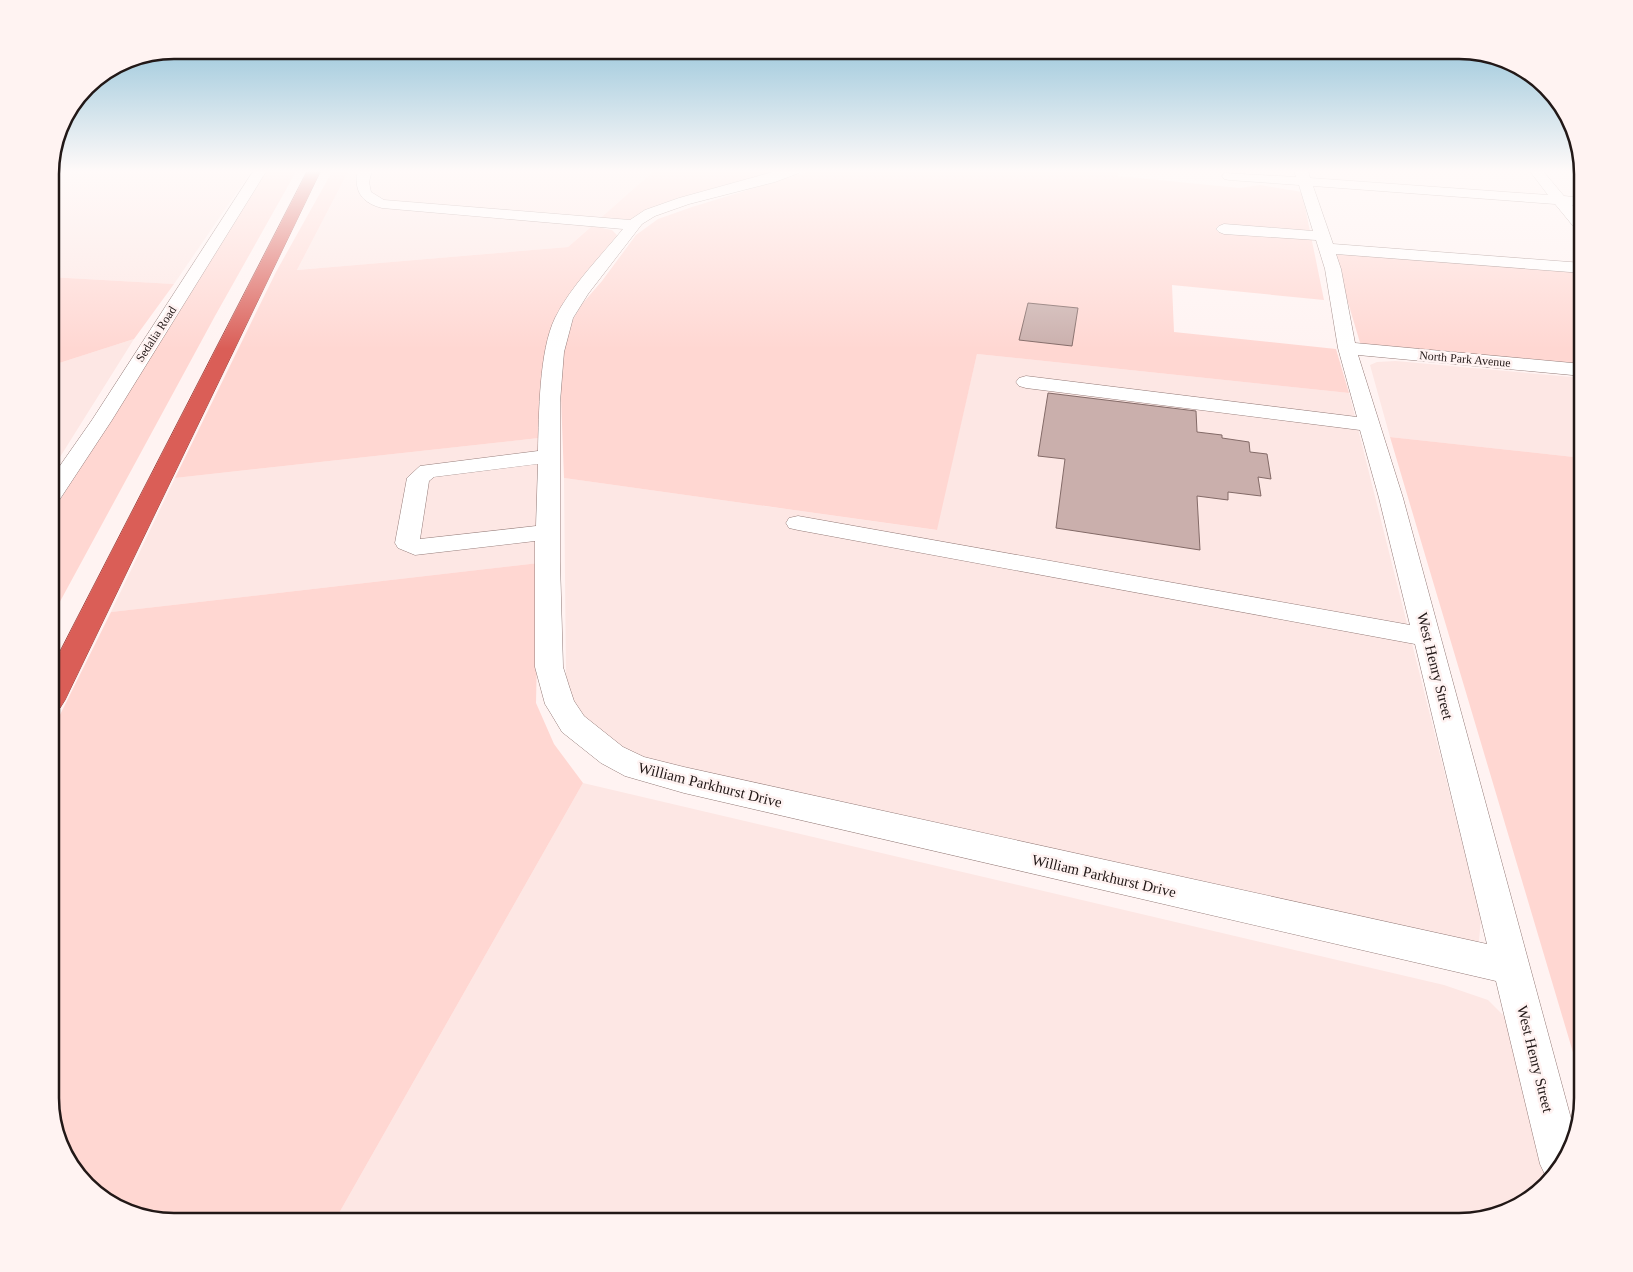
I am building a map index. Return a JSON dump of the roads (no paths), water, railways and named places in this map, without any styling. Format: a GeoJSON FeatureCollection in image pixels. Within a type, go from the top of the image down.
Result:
{"type":"FeatureCollection","features":[{"type":"Feature","properties":{"kind":"highway"},"geometry":{"type":"LineString","coordinates":[[59,682],[284,229]]}},
{"type":"Feature","properties":{"kind":"street","name":"Sedalia Road"},"geometry":{"type":"LineString","coordinates":[[59,484],[102,420],[223,229]]}},
{"type":"Feature","properties":{"kind":"street","name":"William Parkhurst Drive"},"geometry":{"type":"LineString","coordinates":[[630,229],[581,292],[564,318],[555,352],[550,402],[548,532],[549,667],[560,704],[573,724],[612,755],[636,768],[942,840],[1512,967]]}},
{"type":"Feature","properties":{"kind":"street"},"geometry":{"type":"LineString","coordinates":[[1227,229],[1324,242],[1574,267]]}},
{"type":"Feature","properties":{"kind":"street","name":"West Henry Street"},"geometry":{"type":"LineString","coordinates":[[1320,229],[1333,270],[1346,348],[1392,498],[1560,1155]]}},
{"type":"Feature","properties":{"kind":"street","name":"North Park Avenue"},"geometry":{"type":"LineString","coordinates":[[1346,348],[1574,369]]}},
{"type":"Feature","properties":{"kind":"street"},"geometry":{"type":"LineString","coordinates":[[1026,382],[1370,425]]}},
{"type":"Feature","properties":{"kind":"street"},"geometry":{"type":"LineString","coordinates":[[548,532],[415,547],[406,543],[418,478],[428,471],[549,456]]}},
{"type":"Feature","properties":{"kind":"street"},"geometry":{"type":"LineString","coordinates":[[798,524],[1427,637]]}}]}
